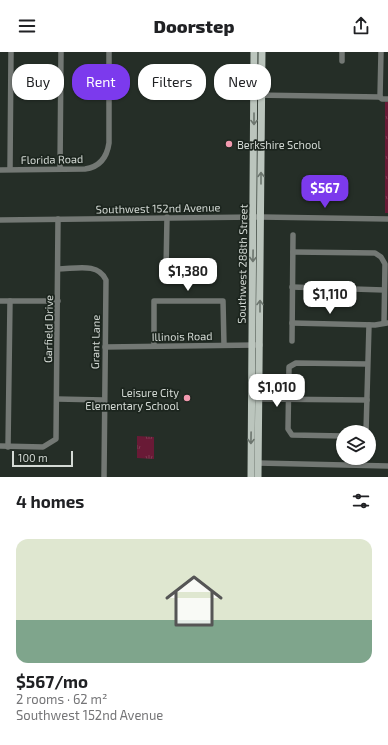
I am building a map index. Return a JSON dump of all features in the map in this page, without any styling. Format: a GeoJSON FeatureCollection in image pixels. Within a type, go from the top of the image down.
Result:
{"type":"FeatureCollection","features":[{"type":"Feature","properties":{"kind":"main road","name":"Southwest 288th Street"},"geometry":{"type":"LineString","coordinates":[[254,52],[255,64]]}},
{"type":"Feature","properties":{"kind":"main road","name":"Southwest 288th Street"},"geometry":{"type":"LineString","coordinates":[[261,64],[262,52]]}},
{"type":"Feature","properties":{"kind":"main road","name":"Southwest 288th Street"},"geometry":{"type":"LineString","coordinates":[[251,477],[255,399],[258,100]]}},
{"type":"Feature","properties":{"kind":"main road","name":"Southwest 288th Street"},"geometry":{"type":"LineString","coordinates":[[255,399],[258,477]]}},
{"type":"Feature","properties":{"kind":"street"},"geometry":{"type":"LineString","coordinates":[[10,169],[11,52]]}},
{"type":"Feature","properties":{"kind":"street"},"geometry":{"type":"LineString","coordinates":[[60,168],[61,52]]}},
{"type":"Feature","properties":{"kind":"street","name":"Florida Road"},"geometry":{"type":"LineString","coordinates":[[0,170],[88,168],[102,161],[107,154],[109,143],[109,52]]}},
{"type":"Feature","properties":{"kind":"street"},"geometry":{"type":"LineString","coordinates":[[342,52],[342,61]]}},
{"type":"Feature","properties":{"kind":"street"},"geometry":{"type":"LineString","coordinates":[[380,52],[380,97]]}},
{"type":"Feature","properties":{"kind":"street"},"geometry":{"type":"LineString","coordinates":[[271,95],[380,97],[382,99],[388,99]]}},
{"type":"Feature","properties":{"kind":"street"},"geometry":{"type":"LineString","coordinates":[[166,271],[167,217]]}},
{"type":"Feature","properties":{"kind":"street","name":"Southwest 152nd Avenue"},"geometry":{"type":"LineString","coordinates":[[0,220],[167,217],[388,219]]}},
{"type":"Feature","properties":{"kind":"street","name":"Garfield Drive"},"geometry":{"type":"LineString","coordinates":[[8,446],[43,447],[56,439],[58,219]]}},
{"type":"Feature","properties":{"kind":"street"},"geometry":{"type":"LineString","coordinates":[[292,341],[293,235]]}},
{"type":"Feature","properties":{"kind":"street"},"geometry":{"type":"LineString","coordinates":[[292,323],[368,325],[386,323],[384,290],[385,264],[378,254],[293,252]]}},
{"type":"Feature","properties":{"kind":"street","name":"Grant Lane"},"geometry":{"type":"LineString","coordinates":[[58,269],[94,268],[102,272],[106,280],[104,477]]}},
{"type":"Feature","properties":{"kind":"street"},"geometry":{"type":"LineString","coordinates":[[292,288],[384,290]]}},
{"type":"Feature","properties":{"kind":"street"},"geometry":{"type":"LineString","coordinates":[[0,301],[58,301]]}},
{"type":"Feature","properties":{"kind":"street"},"geometry":{"type":"LineString","coordinates":[[0,446],[8,446],[10,301]]}},
{"type":"Feature","properties":{"kind":"street"},"geometry":{"type":"LineString","coordinates":[[154,346],[154,301],[223,301],[224,345]]}},
{"type":"Feature","properties":{"kind":"street"},"geometry":{"type":"LineString","coordinates":[[366,425],[368,325]]}},
{"type":"Feature","properties":{"kind":"street","name":"Illinois Road"},"geometry":{"type":"LineString","coordinates":[[105,348],[256,345]]}},
{"type":"Feature","properties":{"kind":"street"},"geometry":{"type":"LineString","coordinates":[[336,436],[292,435],[288,429],[289,367],[296,363],[367,364]]}},
{"type":"Feature","properties":{"kind":"street"},"geometry":{"type":"LineString","coordinates":[[57,399],[104,400]]}},
{"type":"Feature","properties":{"kind":"street"},"geometry":{"type":"LineString","coordinates":[[255,399],[367,400]]}},
{"type":"Feature","properties":{"kind":"street"},"geometry":{"type":"LineString","coordinates":[[258,463],[388,466]]}},
{"type":"Feature","properties":{"kind":"green space"},"geometry":{"type":"Polygon","coordinates":[[[385,102],[388,102],[388,213],[385,213],[385,102]]]}},
{"type":"Feature","properties":{"kind":"green space"},"geometry":{"type":"Polygon","coordinates":[[[137,436],[154,437],[154,459],[137,458],[137,436]]]}},
{"type":"Feature","properties":{"kind":"place","name":"Berkshire School"},"geometry":{"type":"Point","coordinates":[229,144]}},
{"type":"Feature","properties":{"kind":"place","name":"Leisure City Elementary School"},"geometry":{"type":"Point","coordinates":[187,398]}}]}
